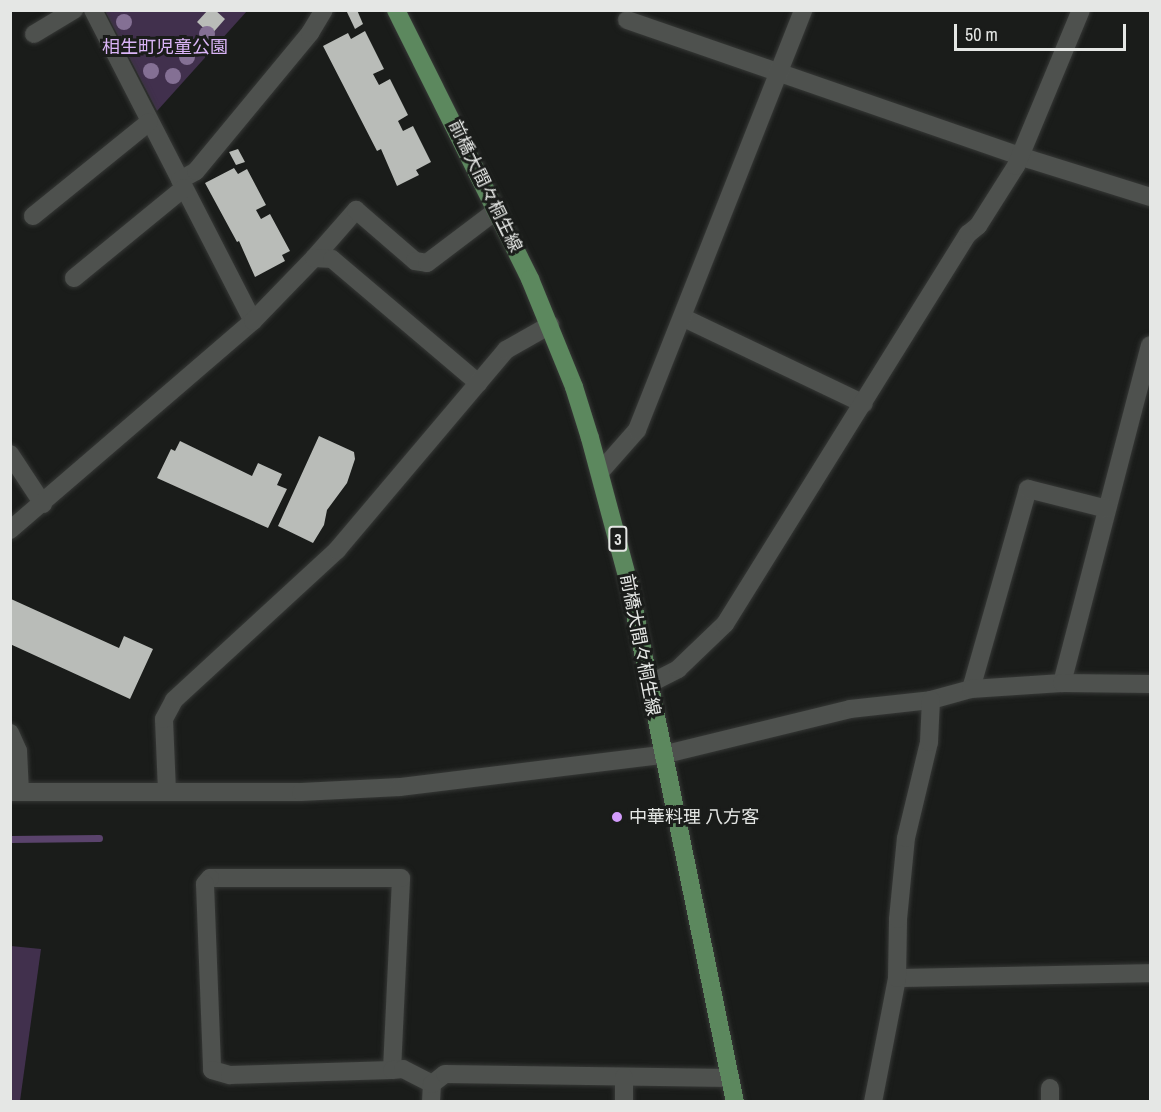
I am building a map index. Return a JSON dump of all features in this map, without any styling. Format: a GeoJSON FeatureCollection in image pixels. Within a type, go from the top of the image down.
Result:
{"type":"FeatureCollection","features":[{"type":"Feature","properties":{"kind":"main road","name":"前橋大間々桐生線"},"geometry":{"type":"LineString","coordinates":[[396,10],[497,210],[550,325],[600,472],[650,684],[662,755],[735,1101]]}},
{"type":"Feature","properties":{"kind":"street"},"geometry":{"type":"LineString","coordinates":[[34,34],[74,10]]}},
{"type":"Feature","properties":{"kind":"street"},"geometry":{"type":"LineString","coordinates":[[93,10],[253,321]]}},
{"type":"Feature","properties":{"kind":"street"},"geometry":{"type":"LineString","coordinates":[[74,278],[196,171],[310,33],[324,10]]}},
{"type":"Feature","properties":{"kind":"street"},"geometry":{"type":"LineString","coordinates":[[600,472],[637,430],[684,318],[803,10]]}},
{"type":"Feature","properties":{"kind":"street"},"geometry":{"type":"LineString","coordinates":[[650,684],[678,669],[725,624],[968,234],[978,226],[1021,156],[1081,10]]}},
{"type":"Feature","properties":{"kind":"street"},"geometry":{"type":"LineString","coordinates":[[627,20],[1021,156],[1150,197]]}},
{"type":"Feature","properties":{"kind":"street"},"geometry":{"type":"LineString","coordinates":[[33,216],[149,122]]}},
{"type":"Feature","properties":{"kind":"street"},"geometry":{"type":"LineString","coordinates":[[10,530],[43,504],[253,321],[314,258],[356,210],[415,261],[426,263],[483,217],[497,210]]}},
{"type":"Feature","properties":{"kind":"street"},"geometry":{"type":"LineString","coordinates":[[314,258],[332,259],[478,383]]}},
{"type":"Feature","properties":{"kind":"street"},"geometry":{"type":"LineString","coordinates":[[684,318],[864,404]]}},
{"type":"Feature","properties":{"kind":"street"},"geometry":{"type":"LineString","coordinates":[[167,791],[164,719],[174,700],[337,550],[506,350],[550,325]]}},
{"type":"Feature","properties":{"kind":"street"},"geometry":{"type":"LineString","coordinates":[[1062,683],[1150,345]]}},
{"type":"Feature","properties":{"kind":"street"},"geometry":{"type":"LineString","coordinates":[[10,454],[43,504]]}},
{"type":"Feature","properties":{"kind":"street"},"geometry":{"type":"LineString","coordinates":[[971,689],[1028,489],[1107,509]]}},
{"type":"Feature","properties":{"kind":"street"},"geometry":{"type":"LineString","coordinates":[[10,733],[18,751],[15,792],[400,787],[662,755],[850,709],[930,700],[971,689],[1062,683],[1150,684]]}},
{"type":"Feature","properties":{"kind":"street"},"geometry":{"type":"LineString","coordinates":[[873,1101],[897,978],[898,919],[906,838],[929,742],[930,700]]}},
{"type":"Feature","properties":{"kind":"street"},"geometry":{"type":"LineString","coordinates":[[392,1070],[401,878],[210,878],[206,884],[212,1070],[230,1075],[392,1070],[403,1069],[431,1093],[445,1074],[730,1078]]}},
{"type":"Feature","properties":{"kind":"street"},"geometry":{"type":"LineString","coordinates":[[897,978],[1150,974]]}},
{"type":"Feature","properties":{"kind":"street"},"geometry":{"type":"LineString","coordinates":[[624,1077],[624,1101]]}},
{"type":"Feature","properties":{"kind":"green space","name":"相生町児童公園"},"geometry":{"type":"Polygon","coordinates":[[[105,11],[247,11],[157,111],[105,11]]]}},
{"type":"Feature","properties":{"kind":"green space"},"geometry":{"type":"Polygon","coordinates":[[[11,946],[41,949],[20,1101],[11,1101],[11,946]]]}},
{"type":"Feature","properties":{"kind":"building"},"geometry":{"type":"Polygon","coordinates":[[[208,10],[215,10],[225,19],[211,35],[197,22],[208,10]]]}},
{"type":"Feature","properties":{"kind":"building"},"geometry":{"type":"Polygon","coordinates":[[[346,10],[357,10],[363,24],[355,29],[346,10]]]}},
{"type":"Feature","properties":{"kind":"building"},"geometry":{"type":"Polygon","coordinates":[[[365,31],[384,69],[373,74],[379,85],[390,79],[408,115],[398,121],[403,131],[413,126],[431,162],[416,170],[419,175],[397,186],[381,149],[377,151],[323,46],[348,33],[351,39],[365,31]]]}},
{"type":"Feature","properties":{"kind":"building"},"geometry":{"type":"Polygon","coordinates":[[[238,149],[245,162],[236,165],[229,152],[238,149]]]}},
{"type":"Feature","properties":{"kind":"building"},"geometry":{"type":"Polygon","coordinates":[[[234,168],[238,174],[247,169],[266,205],[256,210],[261,219],[270,214],[290,251],[282,255],[285,261],[255,277],[239,241],[237,242],[205,183],[234,168]]]}},
{"type":"Feature","properties":{"kind":"building"},"geometry":{"type":"Polygon","coordinates":[[[319,436],[354,452],[355,459],[347,483],[327,510],[324,525],[313,543],[278,526],[319,436]]]}},
{"type":"Feature","properties":{"kind":"building"},"geometry":{"type":"Polygon","coordinates":[[[180,441],[252,476],[258,463],[282,474],[277,485],[287,489],[268,528],[157,478],[171,449],[175,451],[180,441]]]}},
{"type":"Feature","properties":{"kind":"building"},"geometry":{"type":"Polygon","coordinates":[[[11,599],[119,648],[124,636],[153,649],[130,699],[10,644],[11,599]]]}},
{"type":"Feature","properties":{"kind":"waterway"},"geometry":{"type":"LineString","coordinates":[[10,839],[99,838]]}},
{"type":"Feature","properties":{"kind":"place","name":"中華料理 八方客"},"geometry":{"type":"Point","coordinates":[617,817]}}]}
